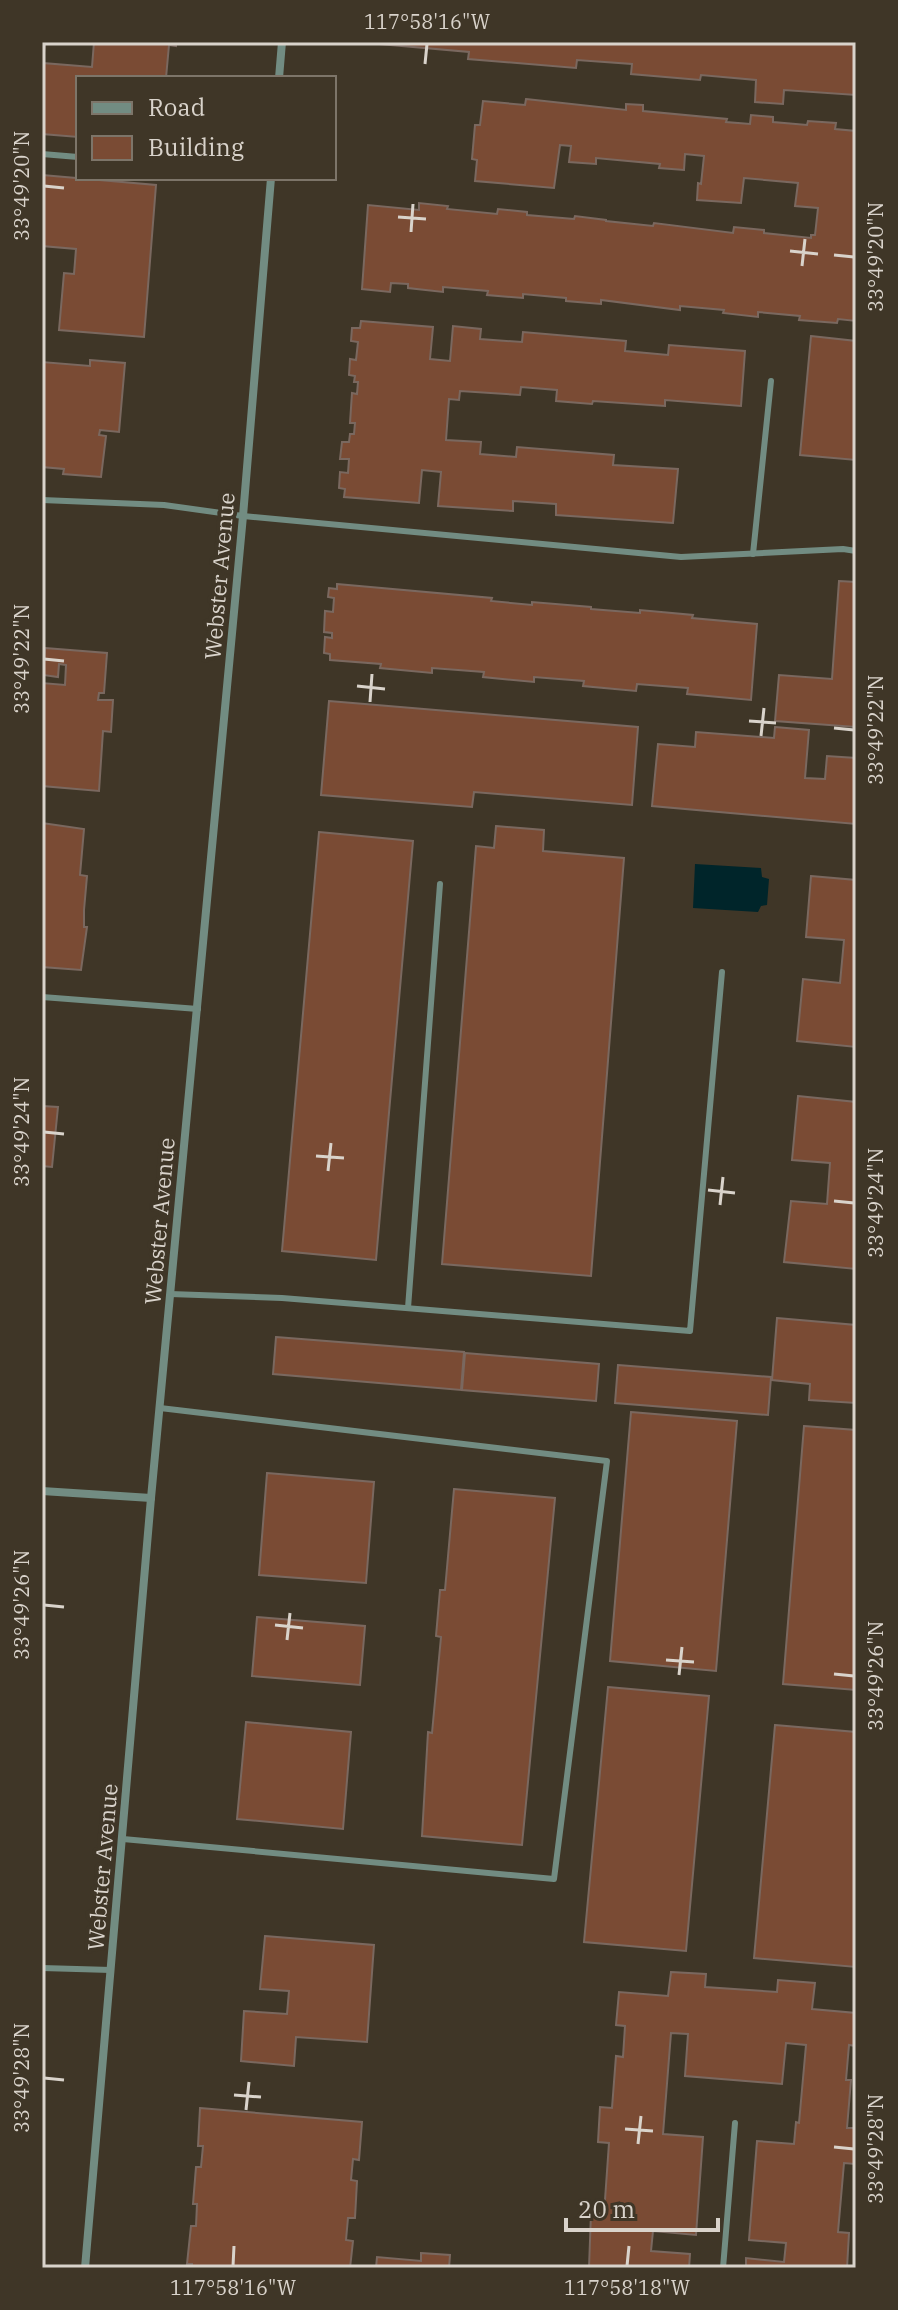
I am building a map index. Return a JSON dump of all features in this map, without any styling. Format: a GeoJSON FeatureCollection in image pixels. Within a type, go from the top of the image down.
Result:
{"type":"FeatureCollection","features":[{"type":"Feature","properties":{"kind":"street"},"geometry":{"type":"LineString","coordinates":[[279,76],[282,42]]}},
{"type":"Feature","properties":{"kind":"street","name":"Webster Avenue"},"geometry":{"type":"LineString","coordinates":[[85,2268],[151,1498],[243,516],[271,180]]}},
{"type":"Feature","properties":{"kind":"street"},"geometry":{"type":"LineString","coordinates":[[42,1491],[151,1498]]}},
{"type":"Feature","properties":{"kind":"lane"},"geometry":{"type":"LineString","coordinates":[[42,154],[76,157]]}},
{"type":"Feature","properties":{"kind":"lane"},"geometry":{"type":"LineString","coordinates":[[753,554],[771,381]]}},
{"type":"Feature","properties":{"kind":"lane"},"geometry":{"type":"LineString","coordinates":[[42,500],[164,505],[243,516],[681,557],[843,549],[856,551]]}},
{"type":"Feature","properties":{"kind":"lane"},"geometry":{"type":"LineString","coordinates":[[408,1308],[440,884]]}},
{"type":"Feature","properties":{"kind":"lane"},"geometry":{"type":"LineString","coordinates":[[170,1294],[282,1298],[690,1331],[722,972]]}},
{"type":"Feature","properties":{"kind":"lane"},"geometry":{"type":"LineString","coordinates":[[42,997],[198,1009]]}},
{"type":"Feature","properties":{"kind":"lane"},"geometry":{"type":"LineString","coordinates":[[123,1839],[554,1879],[607,1461],[160,1408]]}},
{"type":"Feature","properties":{"kind":"lane"},"geometry":{"type":"LineString","coordinates":[[42,1968],[111,1970]]}},
{"type":"Feature","properties":{"kind":"lane"},"geometry":{"type":"LineString","coordinates":[[723,2268],[735,2123]]}},
{"type":"Feature","properties":{"kind":"water"},"geometry":{"type":"Polygon","coordinates":[[[695,864],[761,868],[762,877],[769,879],[767,905],[761,906],[758,912],[693,908],[695,864]]]}},
{"type":"Feature","properties":{"kind":"building"},"geometry":{"type":"Polygon","coordinates":[[[42,42],[45,42],[43,63],[92,67],[94,42],[176,42],[176,46],[169,45],[166,76],[76,76],[76,137],[42,134],[42,42]]]}},
{"type":"Feature","properties":{"kind":"building"},"geometry":{"type":"Polygon","coordinates":[[[380,42],[856,42],[856,95],[784,90],[783,104],[755,102],[756,80],[701,75],[700,80],[631,74],[632,64],[577,60],[576,68],[468,59],[469,52],[380,42]]]}},
{"type":"Feature","properties":{"kind":"building"},"geometry":{"type":"Polygon","coordinates":[[[526,99],[626,110],[626,104],[643,105],[643,111],[750,124],[751,115],[773,117],[773,122],[807,125],[808,121],[836,123],[835,129],[856,131],[856,321],[799,320],[800,316],[758,312],[758,317],[723,313],[724,310],[680,306],[680,310],[601,300],[601,304],[523,294],[523,298],[443,287],[443,292],[408,288],[408,284],[391,283],[390,292],[362,289],[368,205],[419,210],[419,203],[497,214],[498,209],[527,212],[527,215],[574,219],[575,216],[733,233],[734,227],[811,238],[815,235],[818,208],[795,206],[798,183],[744,178],[741,203],[697,200],[704,156],[685,154],[684,170],[659,168],[660,164],[596,158],[596,164],[569,162],[571,146],[560,145],[554,188],[475,181],[477,160],[472,159],[475,125],[480,125],[483,101],[525,105],[526,99]]]}},
{"type":"Feature","properties":{"kind":"building"},"geometry":{"type":"Polygon","coordinates":[[[42,175],[156,185],[144,337],[59,330],[64,273],[74,274],[76,249],[42,246],[42,175]]]}},
{"type":"Feature","properties":{"kind":"building"},"geometry":{"type":"Polygon","coordinates":[[[361,321],[433,327],[430,359],[450,361],[453,326],[481,329],[480,339],[522,342],[523,332],[626,341],[625,351],[668,355],[669,345],[745,351],[741,406],[665,400],[665,406],[556,401],[557,390],[521,387],[520,395],[460,391],[459,400],[449,399],[446,440],[481,442],[480,454],[516,457],[517,447],[614,455],[613,465],[678,469],[673,523],[556,515],[556,504],[513,501],[513,511],[438,506],[441,472],[422,470],[419,503],[344,497],[345,489],[339,488],[340,472],[348,473],[349,459],[340,459],[342,442],[349,442],[350,434],[354,434],[355,423],[350,423],[352,393],[357,394],[358,382],[354,382],[355,376],[349,375],[350,359],[356,360],[358,342],[351,341],[352,328],[360,328],[361,321]]]}},
{"type":"Feature","properties":{"kind":"building"},"geometry":{"type":"Polygon","coordinates":[[[811,336],[856,341],[856,460],[800,455],[811,336]]]}},
{"type":"Feature","properties":{"kind":"building"},"geometry":{"type":"Polygon","coordinates":[[[90,360],[125,363],[119,432],[100,430],[99,435],[106,436],[101,477],[63,474],[64,469],[42,467],[42,362],[90,366],[90,360]]]}},
{"type":"Feature","properties":{"kind":"building"},"geometry":{"type":"Polygon","coordinates":[[[839,581],[856,582],[856,727],[775,721],[779,675],[832,679],[839,581]]]}},
{"type":"Feature","properties":{"kind":"building"},"geometry":{"type":"Polygon","coordinates":[[[337,584],[492,598],[491,601],[532,605],[532,602],[693,615],[692,618],[757,624],[751,700],[687,694],[688,688],[637,684],[636,691],[583,686],[584,681],[534,677],[534,682],[483,677],[484,672],[432,668],[432,673],[380,668],[381,664],[330,660],[330,654],[324,653],[325,637],[332,638],[332,633],[324,632],[325,611],[333,612],[334,598],[328,597],[329,588],[337,589],[337,584]]]}},
{"type":"Feature","properties":{"kind":"building"},"geometry":{"type":"Polygon","coordinates":[[[45,648],[107,653],[104,693],[99,693],[98,700],[113,700],[111,732],[103,731],[99,791],[42,786],[42,683],[65,685],[66,665],[59,664],[58,677],[43,675],[45,648]]]}},
{"type":"Feature","properties":{"kind":"building"},"geometry":{"type":"Polygon","coordinates":[[[329,701],[638,727],[632,805],[474,792],[472,807],[321,795],[329,701]]]}},
{"type":"Feature","properties":{"kind":"building"},"geometry":{"type":"Polygon","coordinates":[[[775,727],[809,730],[805,778],[825,779],[827,756],[856,758],[856,824],[652,806],[658,744],[695,747],[696,732],[774,738],[775,727]]]}},
{"type":"Feature","properties":{"kind":"building"},"geometry":{"type":"Polygon","coordinates":[[[42,823],[84,829],[80,875],[87,876],[84,927],[87,927],[81,970],[42,967],[42,823]]]}},
{"type":"Feature","properties":{"kind":"building"},"geometry":{"type":"Polygon","coordinates":[[[496,826],[544,830],[543,851],[624,858],[591,1276],[442,1264],[476,846],[494,848],[496,826]]]}},
{"type":"Feature","properties":{"kind":"building"},"geometry":{"type":"Polygon","coordinates":[[[319,832],[413,841],[376,1260],[282,1251],[319,832]]]}},
{"type":"Feature","properties":{"kind":"building"},"geometry":{"type":"Polygon","coordinates":[[[811,876],[856,880],[856,1047],[797,1041],[803,979],[840,983],[844,940],[806,937],[811,876]]]}},
{"type":"Feature","properties":{"kind":"building"},"geometry":{"type":"Polygon","coordinates":[[[798,1096],[856,1102],[856,1269],[784,1262],[791,1201],[827,1204],[830,1163],[792,1160],[798,1096]]]}},
{"type":"Feature","properties":{"kind":"building"},"geometry":{"type":"Polygon","coordinates":[[[42,1106],[58,1107],[52,1167],[42,1166],[42,1106]]]}},
{"type":"Feature","properties":{"kind":"building"},"geometry":{"type":"Polygon","coordinates":[[[777,1318],[856,1325],[856,1403],[809,1400],[810,1384],[772,1380],[777,1318]]]}},
{"type":"Feature","properties":{"kind":"building"},"geometry":{"type":"Polygon","coordinates":[[[276,1337],[464,1352],[461,1390],[273,1374],[276,1337]]]}},
{"type":"Feature","properties":{"kind":"building"},"geometry":{"type":"Polygon","coordinates":[[[465,1353],[599,1364],[596,1401],[462,1390],[465,1353]]]}},
{"type":"Feature","properties":{"kind":"building"},"geometry":{"type":"Polygon","coordinates":[[[618,1365],[771,1377],[768,1415],[615,1403],[618,1365]]]}},
{"type":"Feature","properties":{"kind":"building"},"geometry":{"type":"Polygon","coordinates":[[[631,1412],[737,1421],[716,1671],[610,1661],[631,1412]]]}},
{"type":"Feature","properties":{"kind":"building"},"geometry":{"type":"Polygon","coordinates":[[[804,1426],[856,1430],[856,1690],[783,1684],[804,1426]]]}},
{"type":"Feature","properties":{"kind":"building"},"geometry":{"type":"Polygon","coordinates":[[[267,1473],[374,1482],[366,1583],[259,1575],[267,1473]]]}},
{"type":"Feature","properties":{"kind":"building"},"geometry":{"type":"Polygon","coordinates":[[[454,1489],[555,1498],[522,1845],[422,1836],[428,1732],[432,1733],[441,1637],[436,1636],[440,1590],[445,1590],[454,1489]]]}},
{"type":"Feature","properties":{"kind":"building"},"geometry":{"type":"Polygon","coordinates":[[[257,1617],[365,1626],[360,1685],[252,1676],[257,1617]]]}},
{"type":"Feature","properties":{"kind":"building"},"geometry":{"type":"Polygon","coordinates":[[[608,1687],[709,1696],[686,1951],[584,1942],[608,1687]]]}},
{"type":"Feature","properties":{"kind":"building"},"geometry":{"type":"Polygon","coordinates":[[[246,1722],[351,1732],[343,1829],[237,1819],[246,1722]]]}},
{"type":"Feature","properties":{"kind":"building"},"geometry":{"type":"Polygon","coordinates":[[[775,1725],[856,1732],[856,1967],[754,1958],[775,1725]]]}},
{"type":"Feature","properties":{"kind":"building"},"geometry":{"type":"Polygon","coordinates":[[[265,1936],[374,1945],[367,2042],[296,2037],[294,2066],[241,2061],[244,2011],[287,2014],[289,1991],[260,1989],[265,1936]]]}},
{"type":"Feature","properties":{"kind":"building"},"geometry":{"type":"Polygon","coordinates":[[[671,1972],[706,1974],[705,1987],[777,1992],[778,1980],[815,1983],[812,2009],[856,2013],[856,2046],[849,2045],[846,2080],[851,2080],[847,2128],[856,2128],[855,2164],[844,2163],[838,2232],[849,2233],[847,2268],[746,2268],[746,2258],[784,2262],[786,2243],[749,2240],[757,2141],[794,2144],[796,2122],[799,2123],[806,2045],[786,2043],[782,2084],[685,2076],[688,2034],[671,2033],[663,2134],[703,2137],[696,2235],[653,2231],[651,2251],[690,2254],[689,2268],[589,2268],[591,2213],[604,2214],[609,2143],[598,2142],[600,2107],[612,2108],[616,2056],[623,2057],[625,2026],[616,2025],[619,1992],[668,1996],[671,1972]]]}},
{"type":"Feature","properties":{"kind":"building"},"geometry":{"type":"Polygon","coordinates":[[[200,2108],[362,2122],[359,2160],[353,2159],[351,2180],[357,2181],[355,2218],[348,2218],[346,2240],[353,2241],[350,2268],[192,2268],[192,2264],[187,2264],[191,2226],[196,2226],[197,2204],[193,2204],[196,2167],[201,2167],[203,2146],[198,2146],[200,2108]]]}},
{"type":"Feature","properties":{"kind":"building"},"geometry":{"type":"Polygon","coordinates":[[[421,2253],[450,2255],[449,2268],[376,2268],[377,2257],[421,2261],[421,2253]]]}}]}
